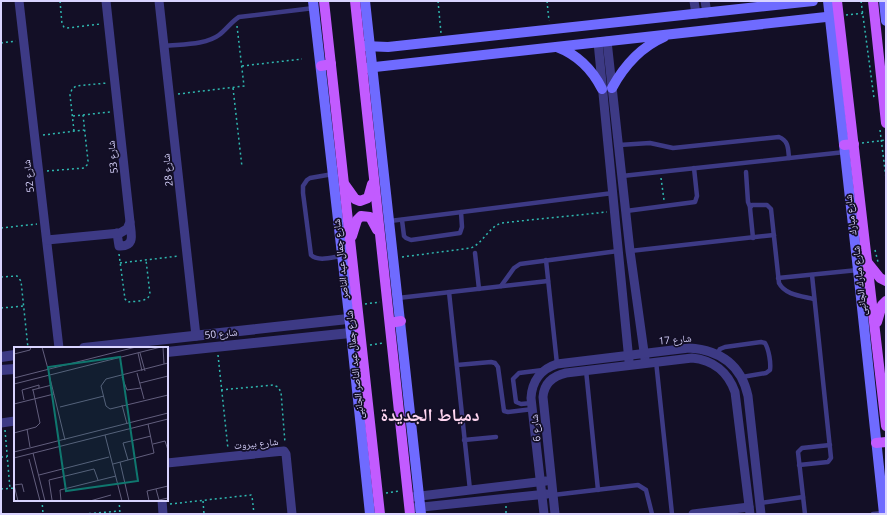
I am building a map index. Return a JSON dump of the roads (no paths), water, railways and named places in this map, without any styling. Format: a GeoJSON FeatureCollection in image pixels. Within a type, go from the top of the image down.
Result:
{"type":"FeatureCollection","features":[{"type":"Feature","properties":{"kind":"main road","name":"شارع جمال عبد الناصر"},"geometry":{"type":"LineString","coordinates":[[324,1],[358,304],[354,319],[356,332],[362,346],[380,514]]}},
{"type":"Feature","properties":{"kind":"main road"},"geometry":{"type":"LineString","coordinates":[[355,1],[365,46]]}},
{"type":"Feature","properties":{"kind":"main road"},"geometry":{"type":"LineString","coordinates":[[365,1],[365,46],[374,174],[410,511]]}},
{"type":"Feature","properties":{"kind":"main road"},"geometry":{"type":"LineString","coordinates":[[365,46],[388,47],[707,13],[757,4],[813,1]]}},
{"type":"Feature","properties":{"kind":"main road"},"geometry":{"type":"LineString","coordinates":[[818,18],[824,14],[826,10],[825,5],[820,1]]}},
{"type":"Feature","properties":{"kind":"main road"},"geometry":{"type":"LineString","coordinates":[[367,68],[834,16],[828,1]]}},
{"type":"Feature","properties":{"kind":"main road","name":"شارع مبارك"},"geometry":{"type":"LineString","coordinates":[[838,1],[834,16],[848,147],[868,263],[886,426]]}},
{"type":"Feature","properties":{"kind":"main road"},"geometry":{"type":"LineString","coordinates":[[873,1],[886,123]]}},
{"type":"Feature","properties":{"kind":"main road","name":"شارع جمال عبد الناصر الجانبى"},"geometry":{"type":"LineString","coordinates":[[314,4],[342,256],[354,319]]}},
{"type":"Feature","properties":{"kind":"main road"},"geometry":{"type":"LineString","coordinates":[[874,12],[885,7],[886,22]]}},
{"type":"Feature","properties":{"kind":"main road"},"geometry":{"type":"LineString","coordinates":[[555,47],[570,53],[583,62],[608,88],[636,56],[651,44],[669,34]]}},
{"type":"Feature","properties":{"kind":"main road"},"geometry":{"type":"LineString","coordinates":[[321,66],[331,64]]}},
{"type":"Feature","properties":{"kind":"main road"},"geometry":{"type":"LineString","coordinates":[[367,68],[390,221],[421,510]]}},
{"type":"Feature","properties":{"kind":"main road","name":"شارع مبارك الجانبى"},"geometry":{"type":"LineString","coordinates":[[848,147],[858,270],[881,443],[884,513]]}},
{"type":"Feature","properties":{"kind":"main road"},"geometry":{"type":"LineString","coordinates":[[344,183],[355,199],[363,201],[369,195],[374,174]]}},
{"type":"Feature","properties":{"kind":"main road"},"geometry":{"type":"LineString","coordinates":[[351,241],[357,220],[364,215],[372,219],[380,238]]}},
{"type":"Feature","properties":{"kind":"main road"},"geometry":{"type":"LineString","coordinates":[[868,263],[880,278],[886,281]]}},
{"type":"Feature","properties":{"kind":"main road"},"geometry":{"type":"LineString","coordinates":[[875,327],[882,305],[886,300]]}},
{"type":"Feature","properties":{"kind":"main road"},"geometry":{"type":"LineString","coordinates":[[390,323],[401,321]]}},
{"type":"Feature","properties":{"kind":"main road","name":"شارع جمال عبد الناصر الجانبى"},"geometry":{"type":"LineString","coordinates":[[356,332],[370,514]]}},
{"type":"Feature","properties":{"kind":"street","name":"شارع 52"},"geometry":{"type":"LineString","coordinates":[[19,1],[59,347]]}},
{"type":"Feature","properties":{"kind":"street","name":"شارع 53"},"geometry":{"type":"LineString","coordinates":[[106,1],[131,243],[126,246],[118,246],[117,233]]}},
{"type":"Feature","properties":{"kind":"street","name":"شارع 28"},"geometry":{"type":"LineString","coordinates":[[159,1],[196,336]]}},
{"type":"Feature","properties":{"kind":"street"},"geometry":{"type":"LineString","coordinates":[[694,1],[696,14]]}},
{"type":"Feature","properties":{"kind":"street"},"geometry":{"type":"LineString","coordinates":[[705,1],[707,13]]}},
{"type":"Feature","properties":{"kind":"street"},"geometry":{"type":"LineString","coordinates":[[603,42],[608,88],[614,211],[629,360]]}},
{"type":"Feature","properties":{"kind":"street"},"geometry":{"type":"LineString","coordinates":[[608,88],[619,145],[630,251],[645,358]]}},
{"type":"Feature","properties":{"kind":"street"},"geometry":{"type":"LineString","coordinates":[[47,240],[117,233],[127,229],[130,222]]}},
{"type":"Feature","properties":{"kind":"street","name":"شارع 50"},"geometry":{"type":"LineString","coordinates":[[93,347],[354,319]]}},
{"type":"Feature","properties":{"kind":"street","name":"شارع 50"},"geometry":{"type":"LineString","coordinates":[[168,352],[356,332]]}},
{"type":"Feature","properties":{"kind":"street","name":"شارع 17"},"geometry":{"type":"LineString","coordinates":[[557,364],[629,360],[689,348],[704,349],[729,361],[742,377],[748,396],[761,514]]}},
{"type":"Feature","properties":{"kind":"street"},"geometry":{"type":"LineString","coordinates":[[1,357],[14,356]]}},
{"type":"Feature","properties":{"kind":"street","name":"شارع 17"},"geometry":{"type":"LineString","coordinates":[[645,358],[656,361],[686,358],[703,360],[719,368],[731,381],[737,398],[749,511]]}},
{"type":"Feature","properties":{"kind":"street","name":"شارع 17"},"geometry":{"type":"LineString","coordinates":[[586,370],[629,360]]}},
{"type":"Feature","properties":{"kind":"street","name":"شارع 6"},"geometry":{"type":"LineString","coordinates":[[544,514],[531,393],[538,376],[545,370],[557,364]]}},
{"type":"Feature","properties":{"kind":"street"},"geometry":{"type":"LineString","coordinates":[[1,370],[14,369]]}},
{"type":"Feature","properties":{"kind":"street","name":"شارع 6"},"geometry":{"type":"LineString","coordinates":[[555,514],[543,401],[544,389],[551,379],[558,375],[586,370]]}},
{"type":"Feature","properties":{"kind":"street"},"geometry":{"type":"LineString","coordinates":[[2,422],[14,421]]}},
{"type":"Feature","properties":{"kind":"street","name":"شارع بيروت"},"geometry":{"type":"LineString","coordinates":[[168,463],[284,451],[286,454],[292,514]]}},
{"type":"Feature","properties":{"kind":"street"},"geometry":{"type":"LineString","coordinates":[[408,494],[419,496],[552,481]]}},
{"type":"Feature","properties":{"kind":"street"},"geometry":{"type":"LineString","coordinates":[[528,483],[530,496]]}},
{"type":"Feature","properties":{"kind":"street"},"geometry":{"type":"LineString","coordinates":[[410,511],[530,496],[553,495]]}},
{"type":"Feature","properties":{"kind":"street"},"geometry":{"type":"LineString","coordinates":[[694,514],[749,511]]}},
{"type":"Feature","properties":{"kind":"lane"},"geometry":{"type":"LineString","coordinates":[[164,46],[213,39],[236,19],[246,15],[314,4]]}},
{"type":"Feature","properties":{"kind":"lane"},"geometry":{"type":"LineString","coordinates":[[619,145],[650,143],[672,148],[779,138],[784,140],[787,144],[789,158]]}},
{"type":"Feature","properties":{"kind":"lane"},"geometry":{"type":"LineString","coordinates":[[622,176],[789,158],[848,147]]}},
{"type":"Feature","properties":{"kind":"lane"},"geometry":{"type":"LineString","coordinates":[[626,211],[692,203],[696,201],[697,196],[694,168]]}},
{"type":"Feature","properties":{"kind":"lane"},"geometry":{"type":"LineString","coordinates":[[746,172],[753,238]]}},
{"type":"Feature","properties":{"kind":"lane"},"geometry":{"type":"LineString","coordinates":[[333,174],[310,178],[304,183],[302,193],[311,255],[316,259],[342,256]]}},
{"type":"Feature","properties":{"kind":"lane"},"geometry":{"type":"LineString","coordinates":[[390,221],[613,193]]}},
{"type":"Feature","properties":{"kind":"lane"},"geometry":{"type":"LineString","coordinates":[[750,207],[765,204],[770,207],[780,286],[785,290],[814,299]]}},
{"type":"Feature","properties":{"kind":"lane"},"geometry":{"type":"LineString","coordinates":[[402,220],[404,236],[411,240],[460,232],[462,227],[461,212]]}},
{"type":"Feature","properties":{"kind":"lane"},"geometry":{"type":"LineString","coordinates":[[630,251],[774,235]]}},
{"type":"Feature","properties":{"kind":"lane"},"geometry":{"type":"LineString","coordinates":[[501,286],[517,266],[524,263],[618,251]]}},
{"type":"Feature","properties":{"kind":"lane"},"geometry":{"type":"LineString","coordinates":[[475,253],[478,288]]}},
{"type":"Feature","properties":{"kind":"lane"},"geometry":{"type":"LineString","coordinates":[[546,260],[557,364]]}},
{"type":"Feature","properties":{"kind":"lane"},"geometry":{"type":"LineString","coordinates":[[778,278],[858,270]]}},
{"type":"Feature","properties":{"kind":"lane"},"geometry":{"type":"LineString","coordinates":[[799,465],[829,461],[831,458],[812,275]]}},
{"type":"Feature","properties":{"kind":"lane"},"geometry":{"type":"LineString","coordinates":[[398,298],[548,281]]}},
{"type":"Feature","properties":{"kind":"lane"},"geometry":{"type":"LineString","coordinates":[[449,292],[470,490]]}},
{"type":"Feature","properties":{"kind":"lane"},"geometry":{"type":"LineString","coordinates":[[717,354],[720,349],[725,346],[761,342],[765,343],[768,347],[771,366],[770,370],[766,373],[742,377]]}},
{"type":"Feature","properties":{"kind":"lane"},"geometry":{"type":"LineString","coordinates":[[656,361],[672,514]]}},
{"type":"Feature","properties":{"kind":"lane"},"geometry":{"type":"LineString","coordinates":[[457,365],[490,362],[495,363],[498,367],[503,410],[508,412],[532,406]]}},
{"type":"Feature","properties":{"kind":"lane"},"geometry":{"type":"LineString","coordinates":[[532,406],[516,402],[513,379],[519,373],[545,370]]}},
{"type":"Feature","properties":{"kind":"lane"},"geometry":{"type":"LineString","coordinates":[[586,370],[598,490]]}},
{"type":"Feature","properties":{"kind":"lane"},"geometry":{"type":"LineString","coordinates":[[464,440],[496,436]]}},
{"type":"Feature","properties":{"kind":"lane"},"geometry":{"type":"LineString","coordinates":[[805,514],[797,453],[800,449],[830,445]]}},
{"type":"Feature","properties":{"kind":"lane"},"geometry":{"type":"LineString","coordinates":[[553,495],[635,485],[641,486],[646,490],[652,514]]}},
{"type":"Feature","properties":{"kind":"lane"},"geometry":{"type":"LineString","coordinates":[[760,502],[803,497]]}},
{"type":"Feature","properties":{"kind":"lane"},"geometry":{"type":"LineString","coordinates":[[873,514],[884,513]]}},
{"type":"Feature","properties":{"kind":"district","name":"دمياط الجديدة"},"geometry":{"type":"Point","coordinates":[430,415]}}]}
